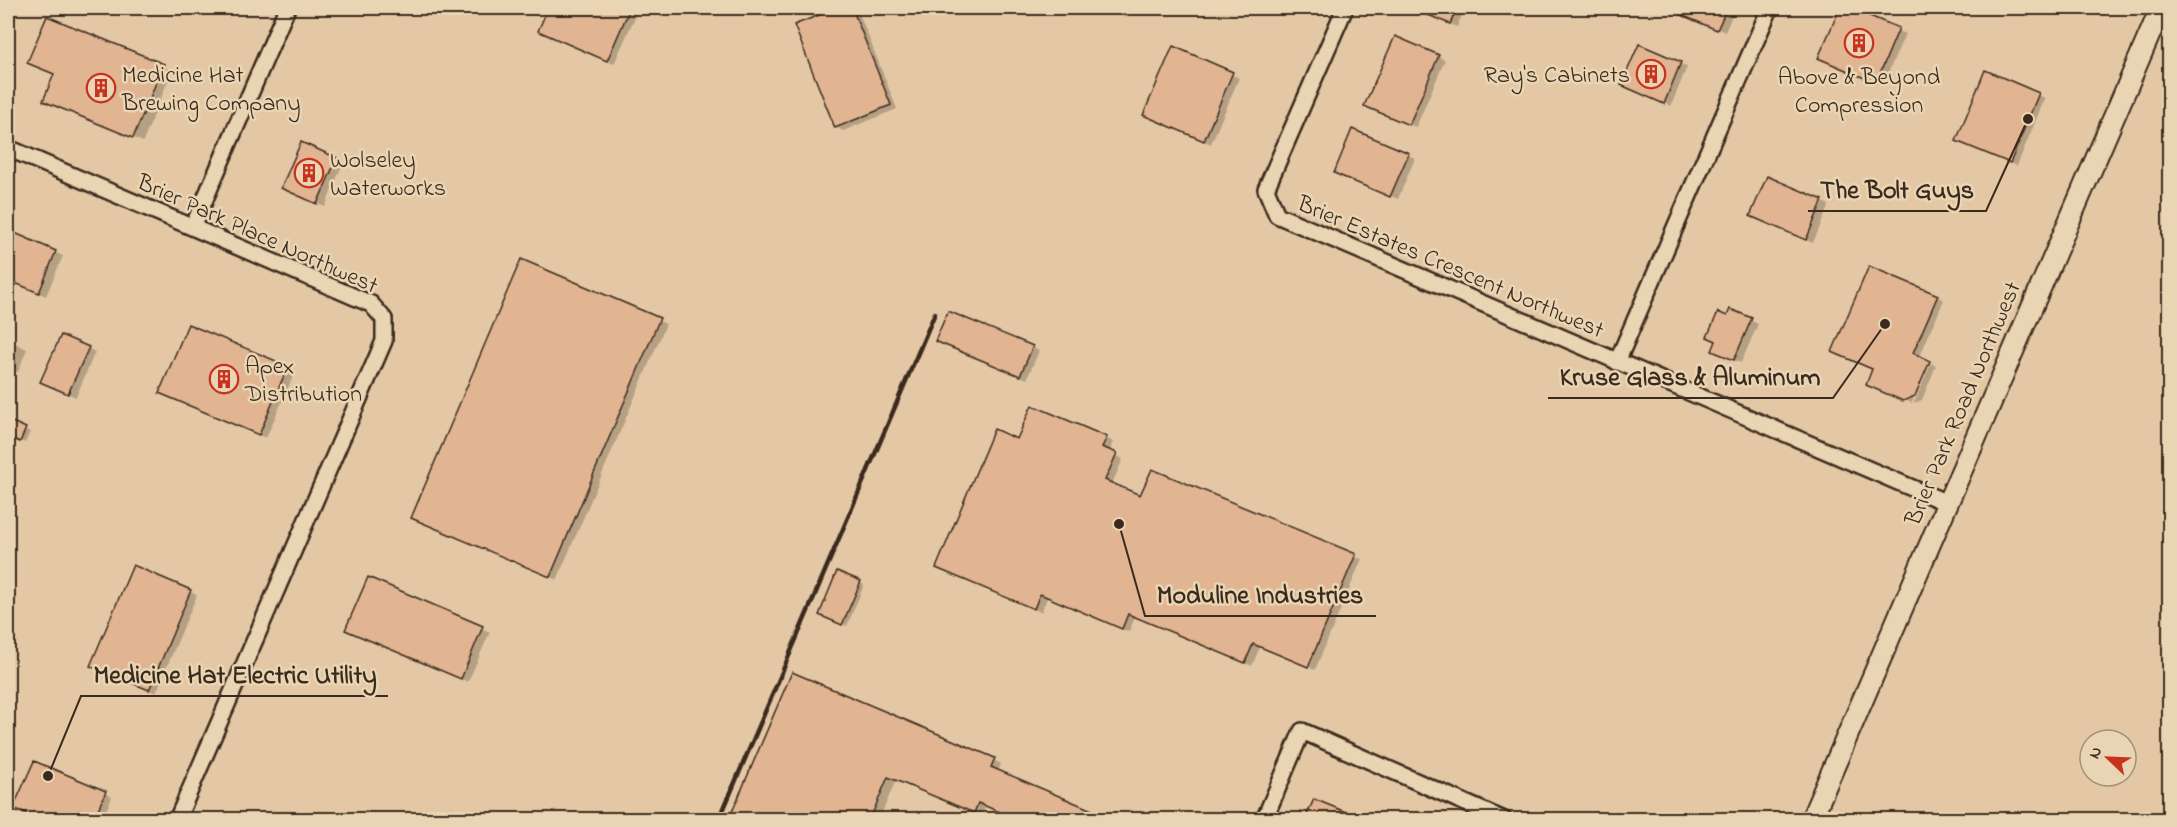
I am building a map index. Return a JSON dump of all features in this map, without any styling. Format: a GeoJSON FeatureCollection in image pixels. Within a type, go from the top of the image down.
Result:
{"type":"FeatureCollection","features":[{"type":"Feature","properties":{"kind":"street"},"geometry":{"type":"LineString","coordinates":[[193,227],[287,8]]}},
{"type":"Feature","properties":{"kind":"street","name":"Brier Estates Crescent Northwest"},"geometry":{"type":"LineString","coordinates":[[1345,8],[1266,189],[1277,215],[1947,504]]}},
{"type":"Feature","properties":{"kind":"street"},"geometry":{"type":"LineString","coordinates":[[1617,362],[1770,8]]}},
{"type":"Feature","properties":{"kind":"street","name":"Brier Park Road Northwest"},"geometry":{"type":"LineString","coordinates":[[1811,819],[2161,8]]}},
{"type":"Feature","properties":{"kind":"street","name":"Brier Park Place Northwest"},"geometry":{"type":"LineString","coordinates":[[8,148],[371,304],[384,319],[384,341],[177,819]]}},
{"type":"Feature","properties":{"kind":"street"},"geometry":{"type":"LineString","coordinates":[[1264,819],[1302,731],[1504,819]]}},
{"type":"Feature","properties":{"kind":"shaded area"},"geometry":{"type":"Polygon","coordinates":[[[13,8],[2169,8],[2169,819],[8,820],[8,20],[13,8]]]}},
{"type":"Feature","properties":{"kind":"building"},"geometry":{"type":"Polygon","coordinates":[[[548,8],[630,8],[607,61],[538,31],[548,8]]]}},
{"type":"Feature","properties":{"kind":"building"},"geometry":{"type":"Polygon","coordinates":[[[837,8],[852,8],[891,105],[835,128],[794,25],[837,8]]]}},
{"type":"Feature","properties":{"kind":"building"},"geometry":{"type":"Polygon","coordinates":[[[1411,8],[1457,8],[1450,24],[1411,8]]]}},
{"type":"Feature","properties":{"kind":"building"},"geometry":{"type":"Polygon","coordinates":[[[1665,8],[1727,8],[1717,30],[1665,8]]]}},
{"type":"Feature","properties":{"kind":"building","name":"Above & Beyond Compression"},"geometry":{"type":"Polygon","coordinates":[[[1840,8],[1850,8],[1899,28],[1876,83],[1818,58],[1840,8]]]}},
{"type":"Feature","properties":{"kind":"building","name":"Medicine Hat Brewing Company"},"geometry":{"type":"Polygon","coordinates":[[[47,16],[164,64],[133,138],[43,101],[54,74],[27,63],[47,16]]]}},
{"type":"Feature","properties":{"kind":"building"},"geometry":{"type":"Polygon","coordinates":[[[1395,36],[1439,55],[1409,125],[1364,106],[1395,36]]]}},
{"type":"Feature","properties":{"kind":"building","name":"Ray's Cabinets"},"geometry":{"type":"Polygon","coordinates":[[[1639,44],[1681,62],[1664,104],[1621,85],[1639,44]]]}},
{"type":"Feature","properties":{"kind":"building"},"geometry":{"type":"Polygon","coordinates":[[[1173,46],[1233,72],[1204,141],[1143,115],[1173,46]]]}},
{"type":"Feature","properties":{"kind":"building"},"geometry":{"type":"Polygon","coordinates":[[[1985,70],[2039,93],[2010,163],[1956,141],[1985,70]]]}},
{"type":"Feature","properties":{"kind":"building"},"geometry":{"type":"Polygon","coordinates":[[[1352,129],[1409,153],[1390,197],[1334,173],[1352,129]]]}},
{"type":"Feature","properties":{"kind":"building","name":"Wolseley Waterworks"},"geometry":{"type":"Polygon","coordinates":[[[301,142],[337,158],[317,204],[281,188],[301,142]]]}},
{"type":"Feature","properties":{"kind":"building"},"geometry":{"type":"Polygon","coordinates":[[[1767,176],[1823,200],[1806,240],[1750,216],[1767,176]]]}},
{"type":"Feature","properties":{"kind":"building"},"geometry":{"type":"Polygon","coordinates":[[[8,230],[56,251],[39,293],[8,280],[8,230]]]}},
{"type":"Feature","properties":{"kind":"building"},"geometry":{"type":"Polygon","coordinates":[[[521,259],[660,318],[550,577],[411,518],[521,259]]]}},
{"type":"Feature","properties":{"kind":"building"},"geometry":{"type":"Polygon","coordinates":[[[1869,266],[1938,295],[1913,353],[1930,361],[1915,396],[1903,401],[1866,385],[1872,369],[1832,352],[1869,266]]]}},
{"type":"Feature","properties":{"kind":"building"},"geometry":{"type":"Polygon","coordinates":[[[1730,309],[1752,318],[1734,360],[1712,351],[1716,341],[1707,337],[1718,312],[1727,316],[1730,309]]]}},
{"type":"Feature","properties":{"kind":"building"},"geometry":{"type":"Polygon","coordinates":[[[948,311],[1033,346],[1020,376],[935,341],[948,311]]]}},
{"type":"Feature","properties":{"kind":"building","name":"Apex Distribution"},"geometry":{"type":"Polygon","coordinates":[[[188,324],[288,366],[259,435],[159,393],[188,324]]]}},
{"type":"Feature","properties":{"kind":"building"},"geometry":{"type":"Polygon","coordinates":[[[61,335],[89,347],[68,394],[40,382],[61,335]]]}},
{"type":"Feature","properties":{"kind":"building"},"geometry":{"type":"Polygon","coordinates":[[[1032,405],[1107,437],[1102,447],[1117,453],[1105,480],[1140,495],[1152,469],[1356,554],[1308,667],[1253,644],[1245,663],[1128,614],[1122,629],[1040,594],[1034,609],[936,568],[994,429],[1017,439],[1032,405]]]}},
{"type":"Feature","properties":{"kind":"building"},"geometry":{"type":"Polygon","coordinates":[[[8,420],[26,428],[20,442],[8,437],[8,420]]]}},
{"type":"Feature","properties":{"kind":"building"},"geometry":{"type":"Polygon","coordinates":[[[133,565],[191,590],[149,690],[90,666],[133,565]]]}},
{"type":"Feature","properties":{"kind":"building"},"geometry":{"type":"Polygon","coordinates":[[[837,571],[861,581],[842,625],[819,615],[837,571]]]}},
{"type":"Feature","properties":{"kind":"building"},"geometry":{"type":"Polygon","coordinates":[[[368,577],[483,626],[461,679],[345,630],[368,577]]]}},
{"type":"Feature","properties":{"kind":"building"},"geometry":{"type":"Polygon","coordinates":[[[792,672],[995,758],[991,767],[1113,819],[1017,819],[978,803],[974,813],[888,777],[870,819],[729,819],[792,672]]]}},
{"type":"Feature","properties":{"kind":"building"},"geometry":{"type":"Polygon","coordinates":[[[34,761],[106,791],[94,819],[23,819],[26,813],[13,808],[34,761]]]}},
{"type":"Feature","properties":{"kind":"building"},"geometry":{"type":"Polygon","coordinates":[[[1314,799],[1363,819],[1305,819],[1314,799]]]}},
{"type":"Feature","properties":{"kind":"railway"},"geometry":{"type":"LineString","coordinates":[[719,820],[935,313]]}},
{"type":"Feature","properties":{"kind":"place","name":"Above & Beyond Compression"},"geometry":{"type":"Point","coordinates":[1859,43]}},
{"type":"Feature","properties":{"kind":"place","name":"Ray's Cabinets"},"geometry":{"type":"Point","coordinates":[1651,74]}},
{"type":"Feature","properties":{"kind":"place","name":"Medicine Hat Brewing Company"},"geometry":{"type":"Point","coordinates":[101,88]}},
{"type":"Feature","properties":{"kind":"place","name":"The Bolt Guys"},"geometry":{"type":"Point","coordinates":[2028,119]}},
{"type":"Feature","properties":{"kind":"place","name":"Wolseley Waterworks"},"geometry":{"type":"Point","coordinates":[309,173]}},
{"type":"Feature","properties":{"kind":"place","name":"Kruse Glass & Aluminum"},"geometry":{"type":"Point","coordinates":[1885,324]}},
{"type":"Feature","properties":{"kind":"place","name":"Apex Distribution"},"geometry":{"type":"Point","coordinates":[224,379]}},
{"type":"Feature","properties":{"kind":"place","name":"Moduline Industries"},"geometry":{"type":"Point","coordinates":[1119,524]}},
{"type":"Feature","properties":{"kind":"place","name":"Medicine Hat Electric Utility"},"geometry":{"type":"Point","coordinates":[48,776]}}]}
